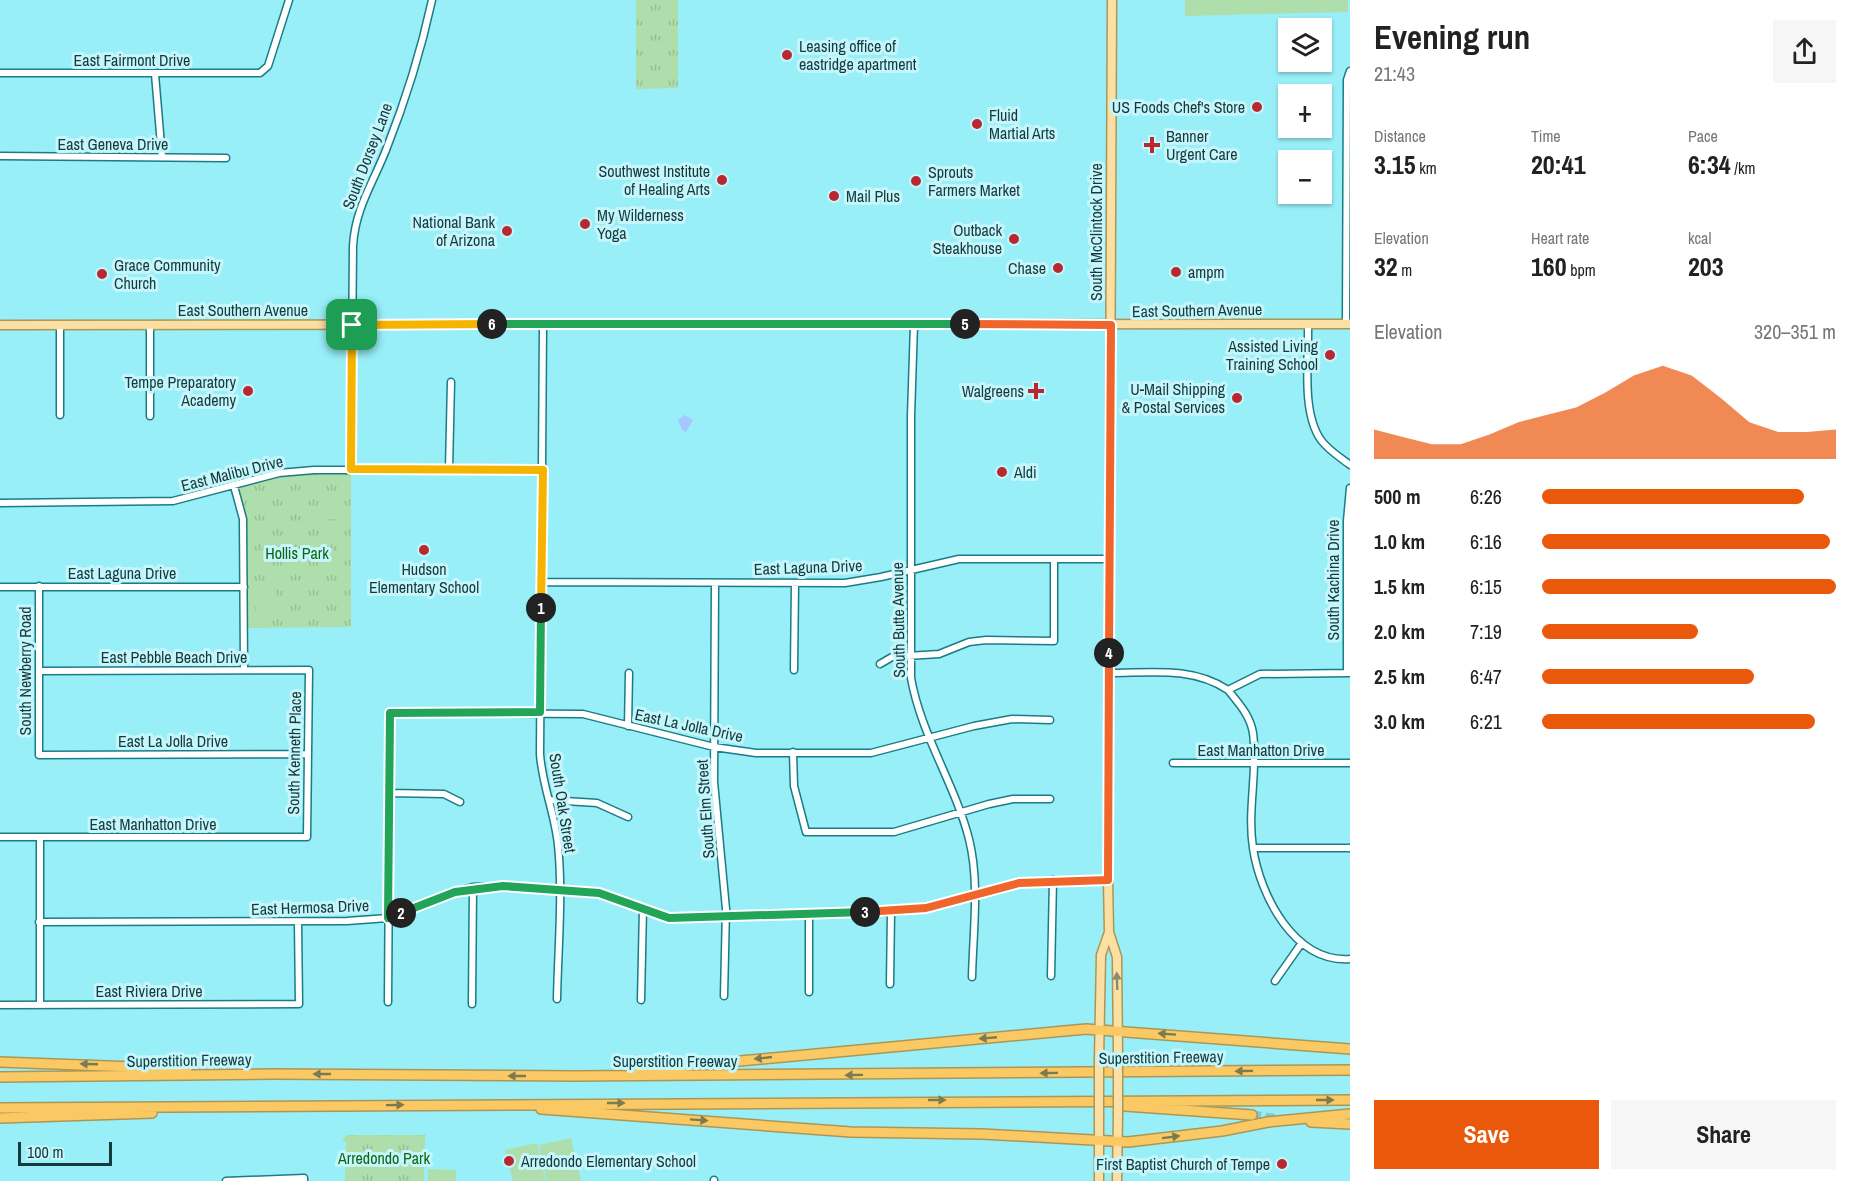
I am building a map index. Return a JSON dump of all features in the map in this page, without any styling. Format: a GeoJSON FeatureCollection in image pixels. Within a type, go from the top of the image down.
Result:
{"type":"FeatureCollection","features":[{"type":"Feature","properties":{"kind":"highway"},"geometry":{"type":"LineString","coordinates":[[575,1076],[866,1048],[1100,1030],[1350,1049]]}},
{"type":"Feature","properties":{"kind":"highway"},"geometry":{"type":"LineString","coordinates":[[0,1062],[273,1074]]}},
{"type":"Feature","properties":{"kind":"highway"},"geometry":{"type":"LineString","coordinates":[[1302,1070],[1350,1065]]}},
{"type":"Feature","properties":{"kind":"highway","name":"Superstition Freeway"},"geometry":{"type":"LineString","coordinates":[[0,1077],[273,1074],[575,1076],[1350,1070]]}},
{"type":"Feature","properties":{"kind":"highway"},"geometry":{"type":"LineString","coordinates":[[994,1100],[1198,1109],[1252,1115]]}},
{"type":"Feature","properties":{"kind":"highway"},"geometry":{"type":"LineString","coordinates":[[0,1107],[274,1107],[994,1100],[1350,1100]]}},
{"type":"Feature","properties":{"kind":"highway"},"geometry":{"type":"LineString","coordinates":[[473,1104],[851,1132],[982,1134],[1118,1141],[1350,1114]]}},
{"type":"Feature","properties":{"kind":"highway"},"geometry":{"type":"LineString","coordinates":[[0,1118],[274,1107]]}},
{"type":"Feature","properties":{"kind":"highway"},"geometry":{"type":"LineString","coordinates":[[1311,1122],[1350,1124]]}},
{"type":"Feature","properties":{"kind":"main road","name":"South McClintock Drive"},"geometry":{"type":"LineString","coordinates":[[1112,0],[1108,880],[1109,932],[1116,957],[1117,1181]]}},
{"type":"Feature","properties":{"kind":"main road","name":"East Southern Avenue"},"geometry":{"type":"LineString","coordinates":[[0,326],[1348,324]]}},
{"type":"Feature","properties":{"kind":"main road","name":"South McClintock Drive"},"geometry":{"type":"LineString","coordinates":[[1099,1181],[1101,955],[1109,932]]}},
{"type":"Feature","properties":{"kind":"street","name":"East Fairmont Drive"},"geometry":{"type":"LineString","coordinates":[[0,73],[263,72],[289,0]]}},
{"type":"Feature","properties":{"kind":"street","name":"South Dorsey Lane"},"geometry":{"type":"LineString","coordinates":[[351,469],[353,246],[357,217],[387,147],[422,44],[432,0]]}},
{"type":"Feature","properties":{"kind":"street"},"geometry":{"type":"LineString","coordinates":[[1348,324],[1347,80],[1350,71]]}},
{"type":"Feature","properties":{"kind":"street"},"geometry":{"type":"LineString","coordinates":[[155,74],[162,157]]}},
{"type":"Feature","properties":{"kind":"street","name":"East Geneva Drive"},"geometry":{"type":"LineString","coordinates":[[0,156],[226,158]]}},
{"type":"Feature","properties":{"kind":"street","name":"South Oak Street"},"geometry":{"type":"LineString","coordinates":[[543,324],[541,772],[556,825],[559,888],[557,999]]}},
{"type":"Feature","properties":{"kind":"street","name":"South Butte Avenue"},"geometry":{"type":"LineString","coordinates":[[914,324],[910,657],[915,699],[969,838],[973,862],[974,895],[972,977]]}},
{"type":"Feature","properties":{"kind":"street"},"geometry":{"type":"LineString","coordinates":[[1308,324],[1309,409],[1313,424],[1322,441],[1350,465]]}},
{"type":"Feature","properties":{"kind":"street"},"geometry":{"type":"LineString","coordinates":[[150,325],[150,416]]}},
{"type":"Feature","properties":{"kind":"street"},"geometry":{"type":"LineString","coordinates":[[60,326],[60,416]]}},
{"type":"Feature","properties":{"kind":"street"},"geometry":{"type":"LineString","coordinates":[[449,469],[451,382]]}},
{"type":"Feature","properties":{"kind":"street","name":"East Malibu Drive"},"geometry":{"type":"LineString","coordinates":[[0,503],[173,501],[279,473],[351,469],[543,470]]}},
{"type":"Feature","properties":{"kind":"street"},"geometry":{"type":"LineString","coordinates":[[234,486],[243,519],[244,670]]}},
{"type":"Feature","properties":{"kind":"street","name":"South Kachina Drive"},"geometry":{"type":"LineString","coordinates":[[1348,673],[1347,504],[1350,488]]}},
{"type":"Feature","properties":{"kind":"street","name":"East Laguna Drive"},"geometry":{"type":"LineString","coordinates":[[542,582],[845,583],[959,559],[1110,559]]}},
{"type":"Feature","properties":{"kind":"street"},"geometry":{"type":"LineString","coordinates":[[880,664],[892,657],[939,654],[969,642],[1054,640],[1054,559]]}},
{"type":"Feature","properties":{"kind":"street","name":"South Elm Street"},"geometry":{"type":"LineString","coordinates":[[715,583],[714,782],[726,917],[724,996]]}},
{"type":"Feature","properties":{"kind":"street"},"geometry":{"type":"LineString","coordinates":[[794,670],[795,583]]}},
{"type":"Feature","properties":{"kind":"street","name":"South Newberry Road"},"geometry":{"type":"LineString","coordinates":[[39,586],[39,755]]}},
{"type":"Feature","properties":{"kind":"street","name":"East Laguna Drive"},"geometry":{"type":"LineString","coordinates":[[0,587],[244,587]]}},
{"type":"Feature","properties":{"kind":"street","name":"East Pebble Beach Drive"},"geometry":{"type":"LineString","coordinates":[[39,671],[309,670]]}},
{"type":"Feature","properties":{"kind":"street","name":"South Kenneth Place"},"geometry":{"type":"LineString","coordinates":[[307,837],[309,670]]}},
{"type":"Feature","properties":{"kind":"street"},"geometry":{"type":"LineString","coordinates":[[628,726],[629,673]]}},
{"type":"Feature","properties":{"kind":"street"},"geometry":{"type":"LineString","coordinates":[[1109,673],[1184,673],[1207,679],[1228,690],[1246,712],[1253,735],[1253,848],[1259,872],[1271,900],[1288,930],[1301,944],[1323,955],[1350,959]]}},
{"type":"Feature","properties":{"kind":"street"},"geometry":{"type":"LineString","coordinates":[[1228,690],[1260,674],[1348,673]]}},
{"type":"Feature","properties":{"kind":"street","name":"East La Jolla Drive"},"geometry":{"type":"LineString","coordinates":[[389,793],[390,713],[583,714],[714,747],[756,753],[871,753],[974,726],[1012,719],[1050,720]]}},
{"type":"Feature","properties":{"kind":"street"},"geometry":{"type":"LineString","coordinates":[[793,752],[794,786],[806,832],[894,832],[1013,799],[1050,799]]}},
{"type":"Feature","properties":{"kind":"street","name":"East La Jolla Drive"},"geometry":{"type":"LineString","coordinates":[[39,755],[307,754]]}},
{"type":"Feature","properties":{"kind":"street","name":"East Manhatton Drive"},"geometry":{"type":"LineString","coordinates":[[1173,763],[1350,763]]}},
{"type":"Feature","properties":{"kind":"street"},"geometry":{"type":"LineString","coordinates":[[388,1002],[389,793],[444,794],[460,802]]}},
{"type":"Feature","properties":{"kind":"street"},"geometry":{"type":"LineString","coordinates":[[549,800],[597,803],[628,817]]}},
{"type":"Feature","properties":{"kind":"street","name":"East Manhatton Drive"},"geometry":{"type":"LineString","coordinates":[[0,837],[307,837]]}},
{"type":"Feature","properties":{"kind":"street"},"geometry":{"type":"LineString","coordinates":[[40,837],[40,1005]]}},
{"type":"Feature","properties":{"kind":"street"},"geometry":{"type":"LineString","coordinates":[[1253,848],[1350,848]]}},
{"type":"Feature","properties":{"kind":"street"},"geometry":{"type":"LineString","coordinates":[[1051,976],[1053,880]]}},
{"type":"Feature","properties":{"kind":"street","name":"East Hermosa Drive"},"geometry":{"type":"LineString","coordinates":[[39,922],[298,921],[388,918],[455,892],[473,888],[559,888],[599,893],[669,918],[891,912],[926,908],[1019,883],[1053,880],[1108,880]]}},
{"type":"Feature","properties":{"kind":"street"},"geometry":{"type":"LineString","coordinates":[[472,1004],[473,888]]}},
{"type":"Feature","properties":{"kind":"street"},"geometry":{"type":"LineString","coordinates":[[641,1000],[643,908]]}},
{"type":"Feature","properties":{"kind":"street"},"geometry":{"type":"LineString","coordinates":[[890,984],[891,912]]}},
{"type":"Feature","properties":{"kind":"street"},"geometry":{"type":"LineString","coordinates":[[809,913],[809,992]]}},
{"type":"Feature","properties":{"kind":"street","name":"East Riviera Drive"},"geometry":{"type":"LineString","coordinates":[[0,1005],[299,1004],[298,921]]}},
{"type":"Feature","properties":{"kind":"street"},"geometry":{"type":"LineString","coordinates":[[1275,981],[1301,944]]}},
{"type":"Feature","properties":{"kind":"street"},"geometry":{"type":"LineString","coordinates":[[226,1180],[304,1180]]}},
{"type":"Feature","properties":{"kind":"green space"},"geometry":{"type":"Polygon","coordinates":[[[636,0],[678,0],[678,88],[636,89],[636,0]]]}},
{"type":"Feature","properties":{"kind":"green space"},"geometry":{"type":"Polygon","coordinates":[[[1185,0],[1348,0],[1348,12],[1185,16],[1185,0]]]}},
{"type":"Feature","properties":{"kind":"green space","name":"Hollis Park"},"geometry":{"type":"Polygon","coordinates":[[[351,469],[351,627],[244,628],[243,519],[234,486],[279,473],[351,469]]]}},
{"type":"Feature","properties":{"kind":"green space"},"geometry":{"type":"Polygon","coordinates":[[[325,492],[341,492],[341,519],[324,519],[325,492]]]}},
{"type":"Feature","properties":{"kind":"green space"},"geometry":{"type":"Polygon","coordinates":[[[275,587],[279,602],[278,614],[262,615],[256,610],[253,599],[258,588],[275,587]]]}},
{"type":"Feature","properties":{"kind":"green space","name":"Arredondo Park"},"geometry":{"type":"Polygon","coordinates":[[[348,1135],[425,1135],[424,1181],[345,1181],[346,1142],[342,1139],[348,1135]]]}},
{"type":"Feature","properties":{"kind":"green space"},"geometry":{"type":"Polygon","coordinates":[[[571,1138],[581,1181],[547,1181],[539,1145],[571,1138]]]}},
{"type":"Feature","properties":{"kind":"green space"},"geometry":{"type":"Polygon","coordinates":[[[537,1143],[546,1181],[513,1181],[505,1150],[537,1143]]]}},
{"type":"Feature","properties":{"kind":"green space"},"geometry":{"type":"Polygon","coordinates":[[[428,1169],[456,1170],[456,1181],[428,1181],[428,1169]]]}},
{"type":"Feature","properties":{"kind":"water"},"geometry":{"type":"Polygon","coordinates":[[[684,415],[693,420],[686,432],[682,430],[678,420],[684,415]]]}},
{"type":"Feature","properties":{"kind":"tunnel"},"geometry":{"type":"LineString","coordinates":[[1252,1115],[1279,1119]]}},
{"type":"Feature","properties":{"kind":"place","name":"Leasing office of eastridge apartment"},"geometry":{"type":"Point","coordinates":[787,55]}},
{"type":"Feature","properties":{"kind":"place","name":"US Foods Chef's Store"},"geometry":{"type":"Point","coordinates":[1257,107]}},
{"type":"Feature","properties":{"kind":"place","name":"Fluid Martial Arts"},"geometry":{"type":"Point","coordinates":[977,124]}},
{"type":"Feature","properties":{"kind":"place","name":"Banner Urgent Care"},"geometry":{"type":"Point","coordinates":[1152,145]}},
{"type":"Feature","properties":{"kind":"place","name":"Southwest Institute of Healing Arts"},"geometry":{"type":"Point","coordinates":[722,180]}},
{"type":"Feature","properties":{"kind":"place","name":"Sprouts Farmers Market"},"geometry":{"type":"Point","coordinates":[916,181]}},
{"type":"Feature","properties":{"kind":"place","name":"Mail Plus"},"geometry":{"type":"Point","coordinates":[834,196]}},
{"type":"Feature","properties":{"kind":"place","name":"My Wilderness Yoga"},"geometry":{"type":"Point","coordinates":[585,224]}},
{"type":"Feature","properties":{"kind":"place","name":"National Bank of Arizona"},"geometry":{"type":"Point","coordinates":[507,231]}},
{"type":"Feature","properties":{"kind":"place","name":"Outback Steakhouse"},"geometry":{"type":"Point","coordinates":[1014,239]}},
{"type":"Feature","properties":{"kind":"place","name":"Chase"},"geometry":{"type":"Point","coordinates":[1058,268]}},
{"type":"Feature","properties":{"kind":"place","name":"ampm"},"geometry":{"type":"Point","coordinates":[1176,272]}},
{"type":"Feature","properties":{"kind":"place","name":"Grace Community Church"},"geometry":{"type":"Point","coordinates":[102,274]}},
{"type":"Feature","properties":{"kind":"place","name":"Assisted Living Training School"},"geometry":{"type":"Point","coordinates":[1330,355]}},
{"type":"Feature","properties":{"kind":"place","name":"Tempe Preparatory Academy"},"geometry":{"type":"Point","coordinates":[248,391]}},
{"type":"Feature","properties":{"kind":"place","name":"Walgreens"},"geometry":{"type":"Point","coordinates":[1036,391]}},
{"type":"Feature","properties":{"kind":"place","name":"U-Mail Shipping & Postal Services"},"geometry":{"type":"Point","coordinates":[1237,398]}},
{"type":"Feature","properties":{"kind":"place","name":"Aldi"},"geometry":{"type":"Point","coordinates":[1002,472]}},
{"type":"Feature","properties":{"kind":"place","name":"Hudson Elementary School"},"geometry":{"type":"Point","coordinates":[424,550]}},
{"type":"Feature","properties":{"kind":"place","name":"Arredondo Elementary School"},"geometry":{"type":"Point","coordinates":[509,1161]}},
{"type":"Feature","properties":{"kind":"place","name":"First Baptist Church of Tempe"},"geometry":{"type":"Point","coordinates":[1282,1164]}},
{"type":"Feature","properties":{"kind":"route"},"geometry":{"type":"LineString","coordinates":[[813,323],[1111,325],[1108,880],[1054,880],[1019,883],[926,908],[891,912],[684,918],[669,918],[599,893],[559,888],[503,886],[455,892],[388,918],[390,713],[540,712],[543,470],[351,469],[352,325],[813,323]]}}]}
